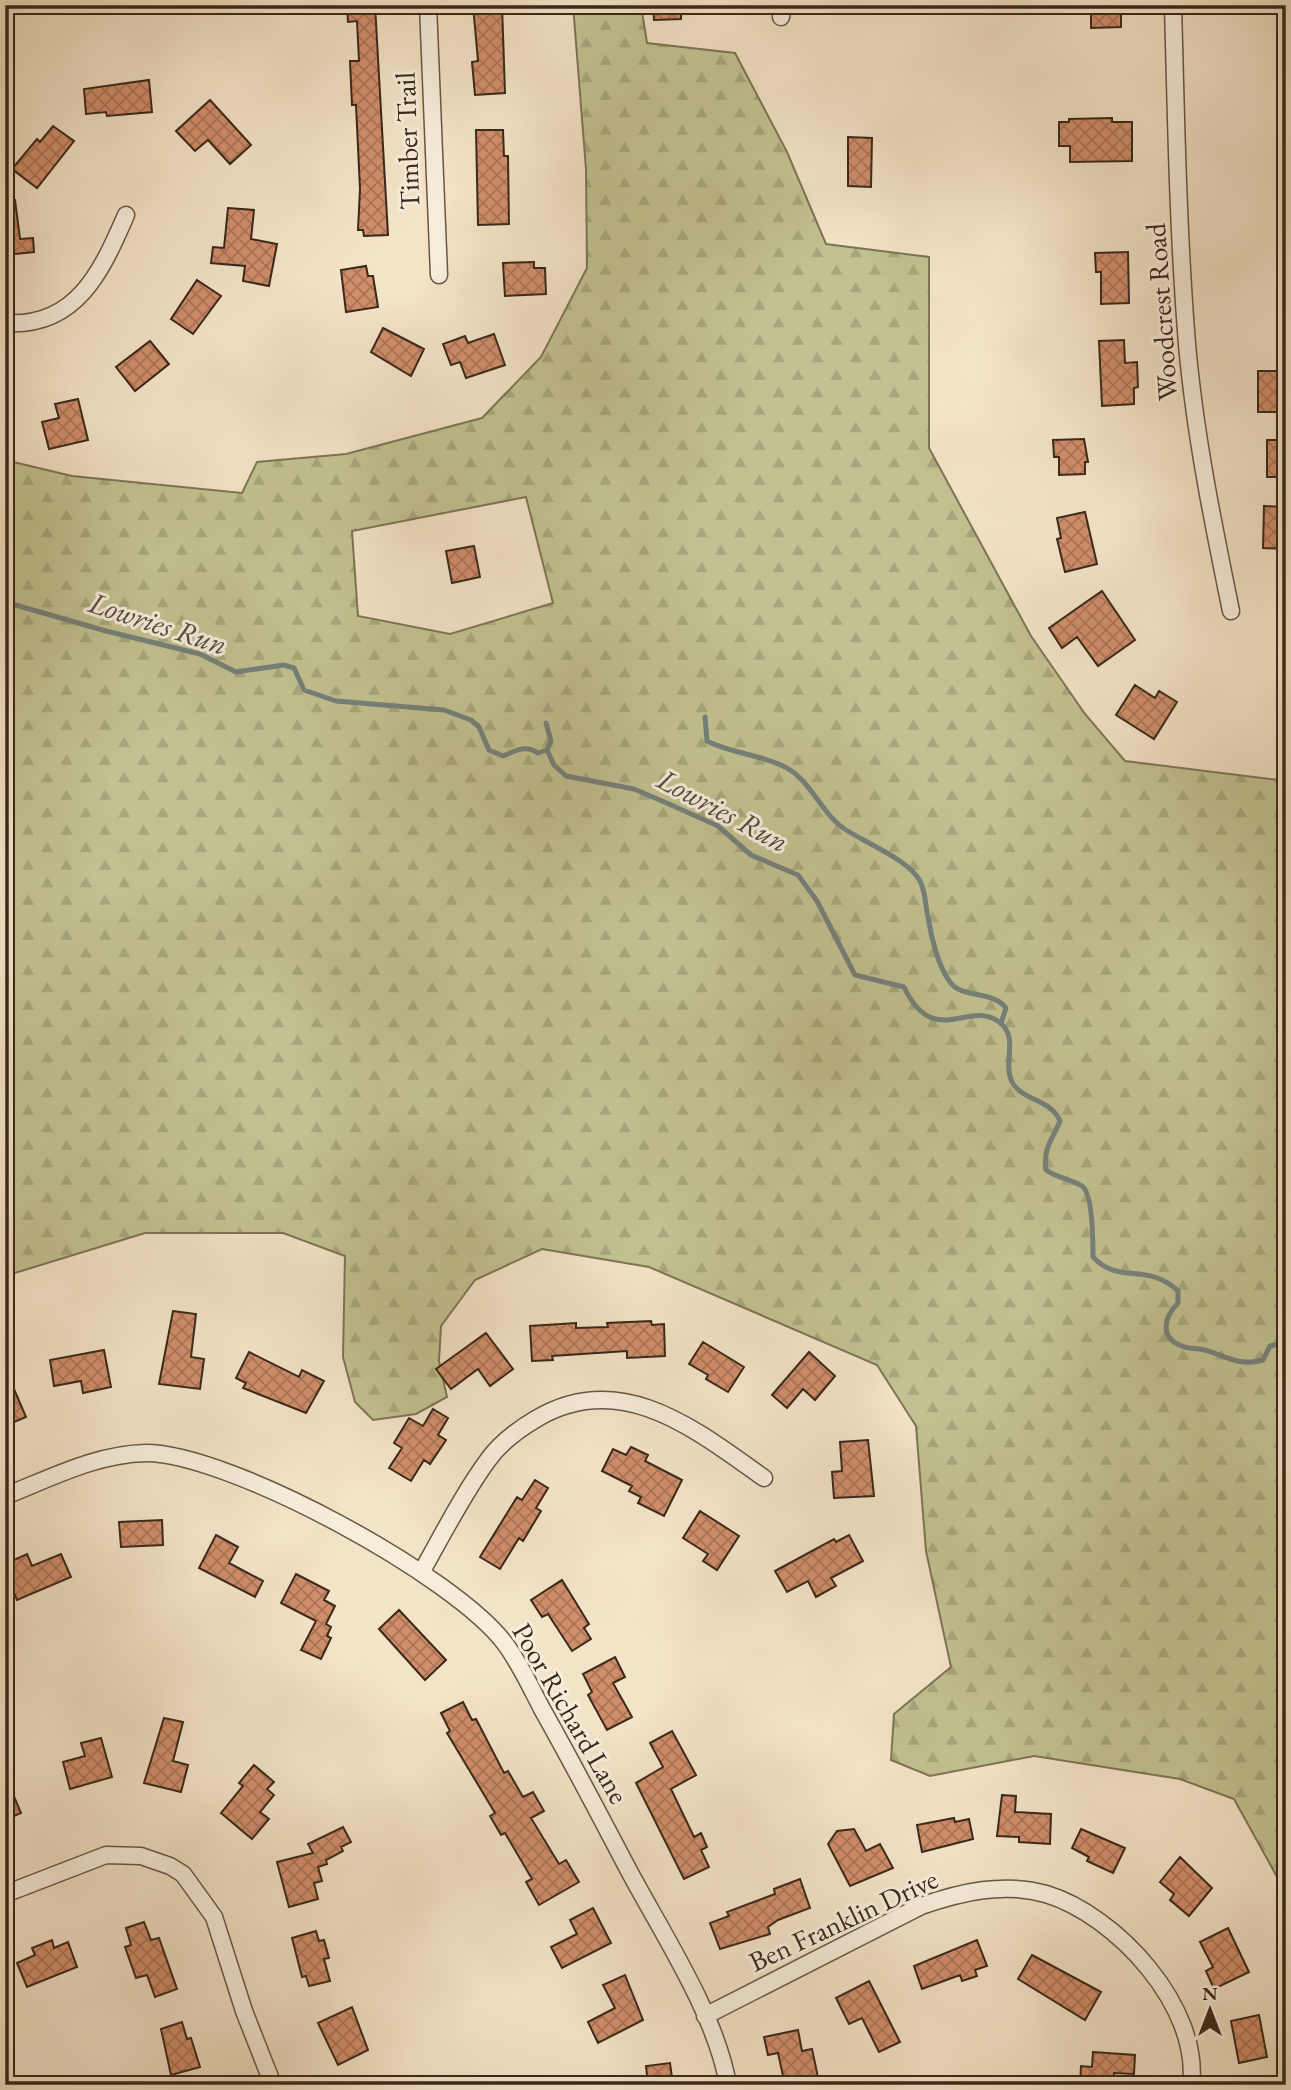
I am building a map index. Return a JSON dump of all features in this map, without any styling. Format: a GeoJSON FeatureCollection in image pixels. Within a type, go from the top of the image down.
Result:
{"type":"FeatureCollection","features":[{"type":"Feature","properties":{"kind":"street","name":"Timber Trail"},"geometry":{"type":"LineString","coordinates":[[428,5],[439,275]]}},
{"type":"Feature","properties":{"kind":"street","name":"Woodcrest Road"},"geometry":{"type":"LineString","coordinates":[[1173,5],[1178,194],[1187,344],[1205,486],[1231,611]]}},
{"type":"Feature","properties":{"kind":"street"},"geometry":{"type":"LineString","coordinates":[[5,323],[38,319],[80,297],[97,278],[126,215]]}},
{"type":"Feature","properties":{"kind":"street"},"geometry":{"type":"LineString","coordinates":[[422,1571],[488,1458],[523,1427],[568,1405],[594,1399],[626,1402],[657,1410],[687,1423],[764,1478]]}},
{"type":"Feature","properties":{"kind":"street","name":"Poor Richard Lane"},"geometry":{"type":"LineString","coordinates":[[5,1496],[119,1454],[177,1455],[206,1462],[303,1507],[422,1571],[471,1607],[508,1646],[705,2016],[724,2064],[728,2085]]}},
{"type":"Feature","properties":{"kind":"street"},"geometry":{"type":"LineString","coordinates":[[5,1894],[106,1855],[141,1856],[170,1866],[183,1874],[214,1917],[244,2011],[273,2085]]}},
{"type":"Feature","properties":{"kind":"street","name":"Ben Franklin Drive"},"geometry":{"type":"LineString","coordinates":[[705,2016],[921,1906],[951,1895],[1012,1888],[1044,1894],[1075,1905],[1105,1924],[1141,1958],[1160,1983],[1180,2021],[1189,2052],[1191,2085]]}},
{"type":"Feature","properties":{"kind":"green space"},"geometry":{"type":"Polygon","coordinates":[[[573,5],[641,5],[647,43],[735,53],[787,152],[826,244],[929,257],[929,448],[1031,636],[1085,714],[1125,761],[1286,781],[1286,1893],[1234,1799],[1180,1779],[1034,1756],[930,1776],[891,1760],[894,1714],[951,1667],[926,1551],[916,1426],[877,1365],[649,1267],[542,1249],[475,1280],[441,1326],[439,1361],[447,1397],[416,1414],[373,1420],[355,1402],[343,1357],[345,1256],[283,1233],[145,1233],[5,1276],[5,460],[72,476],[242,493],[257,462],[346,454],[482,418],[541,357],[587,268],[586,169],[573,5]],[[526,497],[352,531],[358,616],[450,634],[553,603],[526,497]]]}},
{"type":"Feature","properties":{"kind":"building"},"geometry":{"type":"Polygon","coordinates":[[[347,5],[375,5],[388,235],[364,236],[363,230],[358,230],[360,189],[356,105],[352,105],[350,61],[359,61],[357,21],[348,22],[347,5]]]}},
{"type":"Feature","properties":{"kind":"building"},"geometry":{"type":"Polygon","coordinates":[[[473,5],[502,5],[505,93],[475,95],[472,62],[478,61],[473,5]]]}},
{"type":"Feature","properties":{"kind":"building"},"geometry":{"type":"Polygon","coordinates":[[[653,5],[681,5],[681,19],[654,20],[653,5]]]}},
{"type":"Feature","properties":{"kind":"building"},"geometry":{"type":"Polygon","coordinates":[[[1091,5],[1121,5],[1121,27],[1091,28],[1091,5]]]}},
{"type":"Feature","properties":{"kind":"building"},"geometry":{"type":"Polygon","coordinates":[[[149,80],[152,112],[107,116],[106,112],[86,114],[84,89],[149,80]]]}},
{"type":"Feature","properties":{"kind":"building"},"geometry":{"type":"Polygon","coordinates":[[[210,100],[251,145],[230,164],[208,140],[195,151],[176,131],[210,100]]]}},
{"type":"Feature","properties":{"kind":"building"},"geometry":{"type":"Polygon","coordinates":[[[1112,118],[1112,122],[1132,122],[1132,161],[1070,162],[1070,146],[1059,146],[1059,122],[1069,122],[1069,119],[1112,118]]]}},
{"type":"Feature","properties":{"kind":"building"},"geometry":{"type":"Polygon","coordinates":[[[53,126],[74,141],[37,188],[12,169],[37,139],[40,142],[53,126]]]}},
{"type":"Feature","properties":{"kind":"building"},"geometry":{"type":"Polygon","coordinates":[[[476,130],[503,130],[504,156],[508,156],[509,224],[478,225],[476,130]]]}},
{"type":"Feature","properties":{"kind":"building"},"geometry":{"type":"Polygon","coordinates":[[[848,137],[872,138],[871,187],[848,186],[848,137]]]}},
{"type":"Feature","properties":{"kind":"building"},"geometry":{"type":"Polygon","coordinates":[[[5,200],[15,200],[20,239],[33,238],[34,252],[5,255],[5,200]]]}},
{"type":"Feature","properties":{"kind":"building"},"geometry":{"type":"Polygon","coordinates":[[[228,208],[254,210],[251,239],[277,244],[269,286],[243,281],[245,266],[211,263],[213,247],[224,248],[228,208]]]}},
{"type":"Feature","properties":{"kind":"building"},"geometry":{"type":"Polygon","coordinates":[[[1128,252],[1129,303],[1101,304],[1101,272],[1096,272],[1095,253],[1128,252]]]}},
{"type":"Feature","properties":{"kind":"building"},"geometry":{"type":"Polygon","coordinates":[[[534,262],[534,268],[545,268],[546,294],[505,296],[503,263],[534,262]]]}},
{"type":"Feature","properties":{"kind":"building"},"geometry":{"type":"Polygon","coordinates":[[[366,266],[368,276],[373,276],[378,307],[346,312],[341,270],[366,266]]]}},
{"type":"Feature","properties":{"kind":"building"},"geometry":{"type":"Polygon","coordinates":[[[197,280],[221,296],[193,334],[171,319],[197,280]]]}},
{"type":"Feature","properties":{"kind":"building"},"geometry":{"type":"Polygon","coordinates":[[[383,328],[424,349],[411,376],[371,352],[383,328]]]}},
{"type":"Feature","properties":{"kind":"building"},"geometry":{"type":"Polygon","coordinates":[[[494,334],[505,365],[466,378],[460,362],[451,365],[443,344],[465,336],[468,343],[494,334]]]}},
{"type":"Feature","properties":{"kind":"building"},"geometry":{"type":"Polygon","coordinates":[[[1124,340],[1125,363],[1137,362],[1138,387],[1134,388],[1134,404],[1102,406],[1099,341],[1124,340]]]}},
{"type":"Feature","properties":{"kind":"building"},"geometry":{"type":"Polygon","coordinates":[[[150,341],[169,364],[135,391],[116,367],[150,341]]]}},
{"type":"Feature","properties":{"kind":"building"},"geometry":{"type":"Polygon","coordinates":[[[1258,371],[1284,371],[1285,412],[1258,412],[1258,371]]]}},
{"type":"Feature","properties":{"kind":"building"},"geometry":{"type":"Polygon","coordinates":[[[78,399],[88,440],[49,449],[42,422],[59,418],[55,404],[78,399]]]}},
{"type":"Feature","properties":{"kind":"building"},"geometry":{"type":"Polygon","coordinates":[[[1084,439],[1088,462],[1085,462],[1085,474],[1059,475],[1059,457],[1054,457],[1053,440],[1084,439]]]}},
{"type":"Feature","properties":{"kind":"building"},"geometry":{"type":"Polygon","coordinates":[[[1267,440],[1286,440],[1286,477],[1267,477],[1267,440]]]}},
{"type":"Feature","properties":{"kind":"building"},"geometry":{"type":"Polygon","coordinates":[[[1264,506],[1286,507],[1286,549],[1263,548],[1264,506]]]}},
{"type":"Feature","properties":{"kind":"building"},"geometry":{"type":"Polygon","coordinates":[[[1085,512],[1097,564],[1065,572],[1057,539],[1061,538],[1057,518],[1085,512]]]}},
{"type":"Feature","properties":{"kind":"building"},"geometry":{"type":"Polygon","coordinates":[[[474,546],[480,577],[452,583],[446,551],[474,546]]]}},
{"type":"Feature","properties":{"kind":"building"},"geometry":{"type":"Polygon","coordinates":[[[1102,591],[1135,640],[1098,666],[1077,637],[1062,648],[1049,628],[1102,591]]]}},
{"type":"Feature","properties":{"kind":"building"},"geometry":{"type":"Polygon","coordinates":[[[1135,685],[1155,698],[1159,691],[1177,702],[1154,739],[1116,715],[1135,685]]]}},
{"type":"Feature","properties":{"kind":"building"},"geometry":{"type":"Polygon","coordinates":[[[173,1311],[196,1314],[191,1357],[204,1359],[200,1389],[159,1384],[173,1311]]]}},
{"type":"Feature","properties":{"kind":"building"},"geometry":{"type":"Polygon","coordinates":[[[651,1321],[652,1325],[664,1324],[665,1356],[627,1358],[627,1351],[552,1356],[553,1360],[532,1361],[530,1326],[576,1323],[576,1328],[608,1327],[607,1323],[651,1321]]]}},
{"type":"Feature","properties":{"kind":"building"},"geometry":{"type":"Polygon","coordinates":[[[486,1333],[513,1369],[490,1386],[478,1369],[451,1389],[436,1369],[486,1333]]]}},
{"type":"Feature","properties":{"kind":"building"},"geometry":{"type":"Polygon","coordinates":[[[703,1342],[744,1367],[728,1392],[706,1379],[708,1375],[689,1364],[703,1342]]]}},
{"type":"Feature","properties":{"kind":"building"},"geometry":{"type":"Polygon","coordinates":[[[104,1350],[111,1387],[83,1393],[81,1381],[54,1386],[50,1360],[104,1350]]]}},
{"type":"Feature","properties":{"kind":"building"},"geometry":{"type":"Polygon","coordinates":[[[249,1352],[299,1377],[302,1370],[324,1381],[306,1413],[243,1388],[246,1383],[236,1378],[249,1352]]]}},
{"type":"Feature","properties":{"kind":"building"},"geometry":{"type":"Polygon","coordinates":[[[809,1352],[835,1376],[815,1400],[803,1389],[787,1408],[772,1395],[809,1352]]]}},
{"type":"Feature","properties":{"kind":"building"},"geometry":{"type":"Polygon","coordinates":[[[5,1368],[26,1417],[5,1426],[5,1368]]]}},
{"type":"Feature","properties":{"kind":"building"},"geometry":{"type":"Polygon","coordinates":[[[433,1409],[448,1418],[438,1435],[446,1440],[430,1464],[424,1460],[411,1481],[389,1468],[402,1448],[394,1443],[409,1418],[423,1426],[433,1409]]]}},
{"type":"Feature","properties":{"kind":"building"},"geometry":{"type":"Polygon","coordinates":[[[868,1440],[874,1496],[834,1498],[832,1472],[842,1471],[840,1442],[868,1440]]]}},
{"type":"Feature","properties":{"kind":"building"},"geometry":{"type":"Polygon","coordinates":[[[631,1447],[648,1455],[645,1461],[682,1480],[664,1516],[638,1503],[641,1497],[629,1491],[632,1486],[602,1471],[613,1449],[626,1455],[631,1447]]]}},
{"type":"Feature","properties":{"kind":"building"},"geometry":{"type":"Polygon","coordinates":[[[535,1480],[548,1488],[536,1508],[541,1511],[523,1541],[519,1538],[500,1569],[480,1557],[517,1497],[522,1500],[535,1480]]]}},
{"type":"Feature","properties":{"kind":"building"},"geometry":{"type":"Polygon","coordinates":[[[700,1511],[739,1536],[717,1570],[703,1561],[708,1554],[683,1538],[700,1511]]]}},
{"type":"Feature","properties":{"kind":"building"},"geometry":{"type":"Polygon","coordinates":[[[162,1520],[163,1545],[121,1547],[119,1522],[162,1520]]]}},
{"type":"Feature","properties":{"kind":"building"},"geometry":{"type":"Polygon","coordinates":[[[216,1535],[238,1547],[229,1563],[263,1581],[255,1597],[199,1568],[216,1535]]]}},
{"type":"Feature","properties":{"kind":"building"},"geometry":{"type":"Polygon","coordinates":[[[849,1535],[863,1561],[831,1578],[836,1586],[816,1597],[808,1581],[787,1592],[775,1571],[834,1539],[836,1542],[849,1535]]]}},
{"type":"Feature","properties":{"kind":"building"},"geometry":{"type":"Polygon","coordinates":[[[27,1554],[32,1566],[61,1554],[71,1577],[17,1600],[5,1572],[5,1564],[27,1554]]]}},
{"type":"Feature","properties":{"kind":"building"},"geometry":{"type":"Polygon","coordinates":[[[296,1574],[329,1591],[324,1600],[335,1606],[326,1624],[331,1627],[327,1636],[331,1638],[321,1659],[301,1650],[316,1621],[281,1603],[296,1574]]]}},
{"type":"Feature","properties":{"kind":"building"},"geometry":{"type":"Polygon","coordinates":[[[562,1580],[589,1624],[584,1628],[591,1639],[572,1651],[548,1614],[542,1617],[531,1600],[562,1580]]]}},
{"type":"Feature","properties":{"kind":"building"},"geometry":{"type":"Polygon","coordinates":[[[399,1610],[446,1660],[425,1680],[379,1629],[399,1610]]]}},
{"type":"Feature","properties":{"kind":"building"},"geometry":{"type":"Polygon","coordinates":[[[615,1657],[625,1677],[613,1683],[632,1717],[607,1730],[588,1695],[592,1692],[583,1674],[615,1657]]]}},
{"type":"Feature","properties":{"kind":"building"},"geometry":{"type":"Polygon","coordinates":[[[463,1702],[472,1720],[476,1719],[504,1773],[508,1771],[523,1797],[533,1792],[544,1811],[531,1818],[559,1864],[566,1860],[579,1882],[539,1905],[526,1882],[532,1879],[505,1833],[501,1835],[490,1816],[495,1813],[447,1733],[450,1731],[441,1713],[463,1702]]]}},
{"type":"Feature","properties":{"kind":"building"},"geometry":{"type":"Polygon","coordinates":[[[164,1718],[183,1722],[173,1761],[188,1765],[181,1792],[144,1783],[164,1718]]]}},
{"type":"Feature","properties":{"kind":"building"},"geometry":{"type":"Polygon","coordinates":[[[672,1731],[696,1775],[671,1789],[694,1837],[701,1833],[707,1847],[701,1850],[709,1867],[684,1879],[636,1783],[663,1767],[650,1743],[672,1731]]]}},
{"type":"Feature","properties":{"kind":"building"},"geometry":{"type":"Polygon","coordinates":[[[101,1738],[112,1777],[70,1789],[63,1762],[85,1756],[81,1743],[101,1738]]]}},
{"type":"Feature","properties":{"kind":"building"},"geometry":{"type":"Polygon","coordinates":[[[254,1765],[274,1782],[267,1789],[274,1795],[260,1812],[269,1819],[252,1839],[221,1813],[243,1786],[239,1783],[254,1765]]]}},
{"type":"Feature","properties":{"kind":"building"},"geometry":{"type":"Polygon","coordinates":[[[5,1775],[21,1813],[5,1820],[5,1775]]]}},
{"type":"Feature","properties":{"kind":"building"},"geometry":{"type":"Polygon","coordinates":[[[1002,1795],[1016,1796],[1015,1812],[1051,1814],[1050,1844],[1019,1842],[1019,1837],[997,1836],[1002,1795]]]}},
{"type":"Feature","properties":{"kind":"building"},"geometry":{"type":"Polygon","coordinates":[[[954,1818],[955,1822],[969,1819],[973,1839],[922,1852],[917,1825],[954,1818]]]}},
{"type":"Feature","properties":{"kind":"building"},"geometry":{"type":"Polygon","coordinates":[[[343,1827],[351,1842],[341,1847],[343,1851],[326,1860],[327,1864],[318,1867],[322,1881],[314,1883],[318,1899],[289,1907],[277,1862],[313,1853],[308,1844],[343,1827]]]}},
{"type":"Feature","properties":{"kind":"building"},"geometry":{"type":"Polygon","coordinates":[[[854,1829],[866,1851],[880,1844],[893,1868],[850,1886],[828,1844],[837,1831],[854,1829]]]}},
{"type":"Feature","properties":{"kind":"building"},"geometry":{"type":"Polygon","coordinates":[[[1081,1829],[1125,1848],[1113,1873],[1087,1861],[1089,1857],[1072,1848],[1081,1829]]]}},
{"type":"Feature","properties":{"kind":"building"},"geometry":{"type":"Polygon","coordinates":[[[1180,1857],[1212,1888],[1189,1916],[1170,1900],[1174,1894],[1160,1882],[1180,1857]]]}},
{"type":"Feature","properties":{"kind":"building"},"geometry":{"type":"Polygon","coordinates":[[[800,1879],[810,1908],[778,1920],[768,1927],[770,1934],[720,1949],[710,1923],[729,1916],[727,1912],[775,1894],[774,1889],[800,1879]]]}},
{"type":"Feature","properties":{"kind":"building"},"geometry":{"type":"Polygon","coordinates":[[[593,1908],[611,1943],[562,1968],[551,1947],[577,1934],[570,1920],[593,1908]]]}},
{"type":"Feature","properties":{"kind":"building"},"geometry":{"type":"Polygon","coordinates":[[[144,1922],[151,1940],[159,1938],[177,1989],[155,1997],[147,1975],[136,1978],[125,1947],[131,1945],[126,1928],[144,1922]]]}},
{"type":"Feature","properties":{"kind":"building"},"geometry":{"type":"Polygon","coordinates":[[[1228,1928],[1249,1972],[1214,1989],[1206,1971],[1213,1967],[1200,1942],[1228,1928]]]}},
{"type":"Feature","properties":{"kind":"building"},"geometry":{"type":"Polygon","coordinates":[[[316,1931],[319,1941],[324,1940],[329,1958],[324,1959],[330,1981],[309,1986],[306,1976],[302,1977],[292,1938],[316,1931]]]}},
{"type":"Feature","properties":{"kind":"building"},"geometry":{"type":"Polygon","coordinates":[[[52,1940],[54,1948],[68,1942],[77,1967],[27,1987],[17,1963],[35,1955],[32,1948],[52,1940]]]}},
{"type":"Feature","properties":{"kind":"building"},"geometry":{"type":"Polygon","coordinates":[[[977,1940],[987,1966],[975,1970],[977,1976],[962,1981],[960,1975],[922,1989],[914,1966],[977,1940]]]}},
{"type":"Feature","properties":{"kind":"building"},"geometry":{"type":"Polygon","coordinates":[[[1032,1955],[1101,1992],[1085,2020],[1018,1979],[1032,1955]]]}},
{"type":"Feature","properties":{"kind":"building"},"geometry":{"type":"Polygon","coordinates":[[[625,1975],[643,2020],[598,2043],[588,2022],[615,2008],[603,1985],[625,1975]]]}},
{"type":"Feature","properties":{"kind":"building"},"geometry":{"type":"Polygon","coordinates":[[[869,1981],[900,2042],[879,2052],[862,2018],[849,2024],[836,1998],[869,1981]]]}},
{"type":"Feature","properties":{"kind":"building"},"geometry":{"type":"Polygon","coordinates":[[[352,2007],[368,2050],[338,2065],[318,2023],[352,2007]]]}},
{"type":"Feature","properties":{"kind":"building"},"geometry":{"type":"Polygon","coordinates":[[[1259,2015],[1267,2057],[1239,2063],[1231,2021],[1259,2015]]]}},
{"type":"Feature","properties":{"kind":"building"},"geometry":{"type":"Polygon","coordinates":[[[182,2022],[187,2039],[191,2038],[200,2067],[171,2075],[161,2029],[182,2022]]]}},
{"type":"Feature","properties":{"kind":"building"},"geometry":{"type":"Polygon","coordinates":[[[798,2030],[802,2051],[812,2049],[819,2082],[785,2085],[778,2053],[768,2055],[764,2037],[798,2030]]]}},
{"type":"Feature","properties":{"kind":"building"},"geometry":{"type":"Polygon","coordinates":[[[1093,2052],[1135,2055],[1134,2074],[1114,2073],[1113,2085],[1080,2085],[1081,2066],[1092,2067],[1093,2052]]]}},
{"type":"Feature","properties":{"kind":"building"},"geometry":{"type":"Polygon","coordinates":[[[670,2063],[673,2085],[648,2085],[646,2066],[670,2063]]]}},
{"type":"Feature","properties":{"kind":"waterway","name":"Lowries Run"},"geometry":{"type":"LineString","coordinates":[[5,602],[200,654],[236,672],[284,665],[294,668],[304,690],[336,701],[444,710],[471,720],[479,727],[489,750],[503,756],[520,749],[538,753],[547,750]]}},
{"type":"Feature","properties":{"kind":"waterway"},"geometry":{"type":"LineString","coordinates":[[705,717],[707,741],[783,766],[801,779],[837,823],[897,859],[915,874],[923,890],[933,942],[950,982],[962,991],[1000,1002],[1006,1008],[1001,1023]]}},
{"type":"Feature","properties":{"kind":"waterway"},"geometry":{"type":"LineString","coordinates":[[546,723],[551,741],[547,750]]}},
{"type":"Feature","properties":{"kind":"waterway","name":"Lowries Run"},"geometry":{"type":"LineString","coordinates":[[547,750],[554,765],[566,776],[634,789],[718,826],[751,855],[798,875],[817,901],[855,975],[904,987],[915,1006],[927,1016],[939,1020],[988,1016],[999,1022],[1005,1028],[1010,1042],[1009,1074],[1012,1082],[1022,1093],[1050,1108],[1060,1121],[1047,1150],[1046,1170],[1086,1190],[1092,1219],[1093,1257],[1113,1270],[1156,1277],[1178,1291],[1178,1303],[1169,1314],[1166,1327],[1170,1338],[1182,1346],[1205,1350],[1233,1360],[1255,1362],[1263,1360],[1270,1346],[1286,1342]]}}]}
